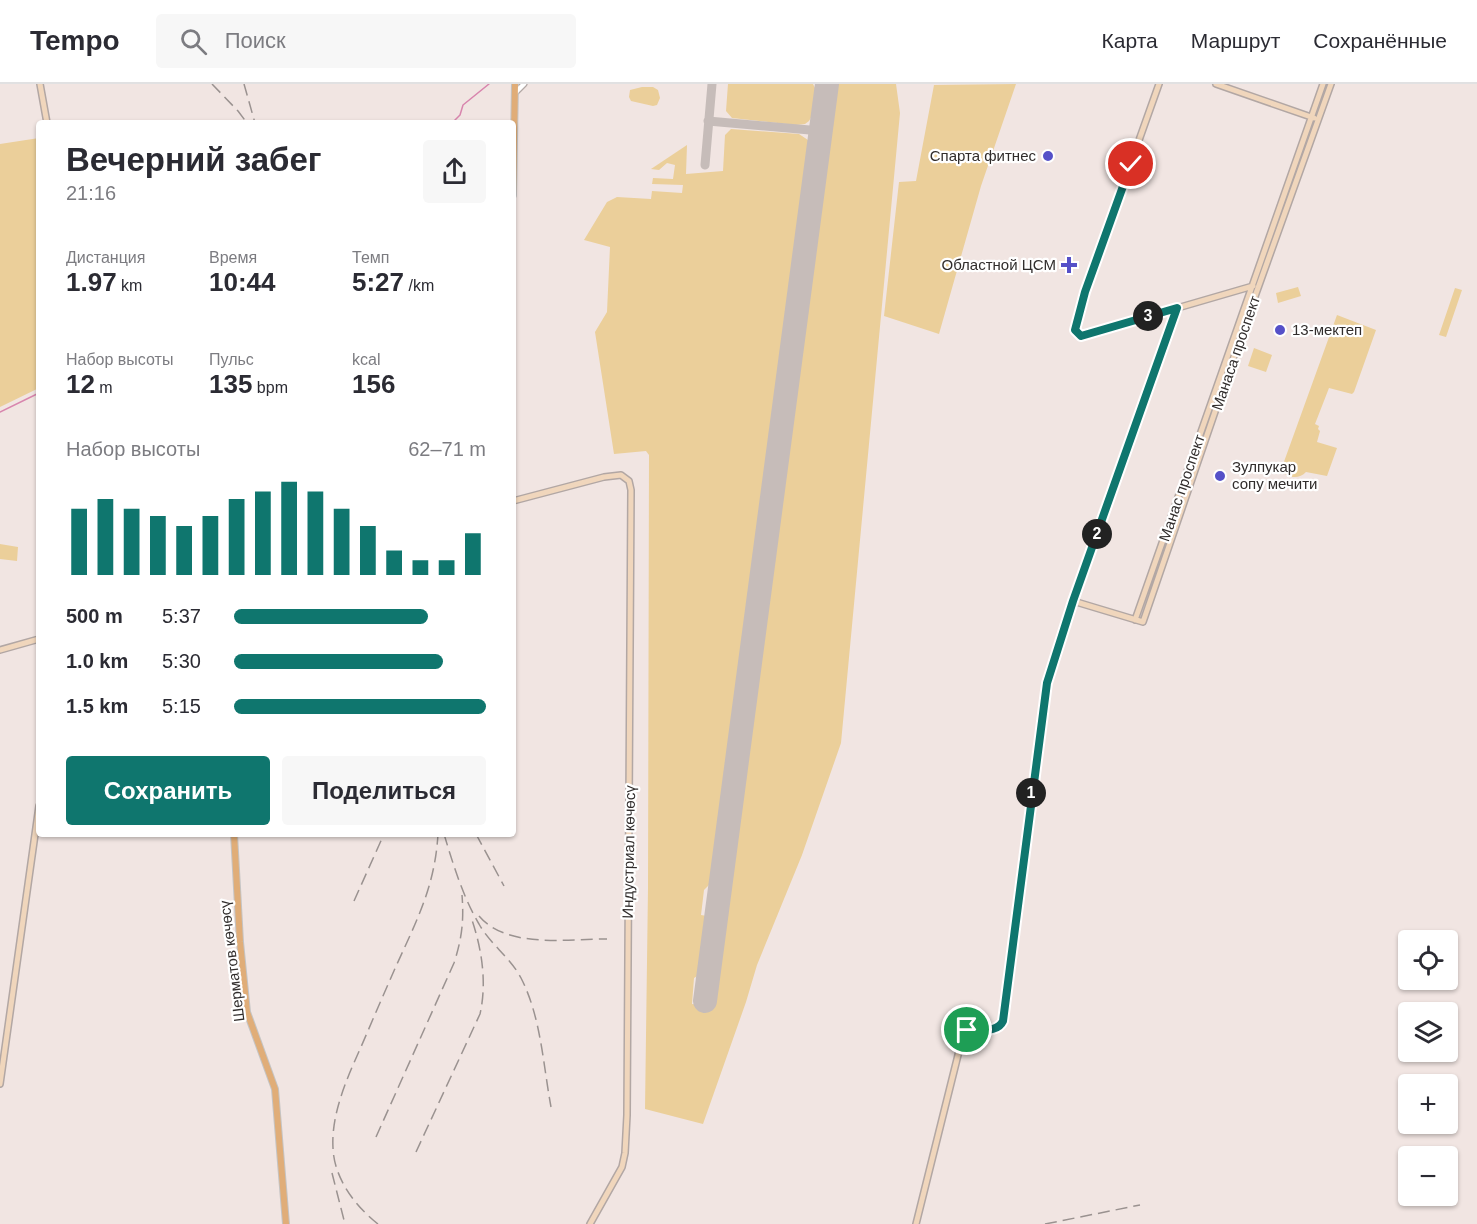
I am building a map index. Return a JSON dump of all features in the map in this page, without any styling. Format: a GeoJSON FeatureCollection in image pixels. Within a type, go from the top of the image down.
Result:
{"type":"FeatureCollection","features":[{"type":"Feature","properties":{"kind":"main road"},"geometry":{"type":"LineString","coordinates":[[40,84],[46,120]]}},
{"type":"Feature","properties":{"kind":"main road"},"geometry":{"type":"LineString","coordinates":[[514,120],[515,84]]}},
{"type":"Feature","properties":{"kind":"main road"},"geometry":{"type":"LineString","coordinates":[[1159,84],[1085,292],[1075,327],[1077,334],[1081,336],[1260,283]]}},
{"type":"Feature","properties":{"kind":"main road"},"geometry":{"type":"LineString","coordinates":[[1216,84],[1311,116],[1318,121]]}},
{"type":"Feature","properties":{"kind":"main road"},"geometry":{"type":"LineString","coordinates":[[1241,326],[1252,286],[1323,84]]}},
{"type":"Feature","properties":{"kind":"main road","name":"Манаса проспект"},"geometry":{"type":"LineString","coordinates":[[1136,620],[1143,622],[1220,400],[1241,326],[1260,283],[1331,84]]}},
{"type":"Feature","properties":{"kind":"main road"},"geometry":{"type":"LineString","coordinates":[[1289,179],[1296,181]]}},
{"type":"Feature","properties":{"kind":"main road"},"geometry":{"type":"LineString","coordinates":[[1273,227],[1279,229]]}},
{"type":"Feature","properties":{"kind":"main road"},"geometry":{"type":"LineString","coordinates":[[916,1224],[963,1035],[967,1030],[972,1029],[996,1029],[1003,1021],[1047,683],[1073,601],[1177,308]]}},
{"type":"Feature","properties":{"kind":"main road","name":"Манас проспект"},"geometry":{"type":"LineString","coordinates":[[1136,620],[1213,398],[1233,351]]}},
{"type":"Feature","properties":{"kind":"main road"},"geometry":{"type":"LineString","coordinates":[[1213,398],[1220,400]]}},
{"type":"Feature","properties":{"kind":"main road","name":"Индустриал көчөсү"},"geometry":{"type":"LineString","coordinates":[[516,500],[604,477],[621,475],[629,481],[633,503],[625,1153],[622,1167],[590,1224]]}},
{"type":"Feature","properties":{"kind":"main road"},"geometry":{"type":"LineString","coordinates":[[1073,601],[1136,620]]}},
{"type":"Feature","properties":{"kind":"main road"},"geometry":{"type":"LineString","coordinates":[[0,650],[36,640]]}},
{"type":"Feature","properties":{"kind":"main road"},"geometry":{"type":"LineString","coordinates":[[0,1084],[36,827]]}},
{"type":"Feature","properties":{"kind":"main road","name":"Шерматов көчөсү"},"geometry":{"type":"LineString","coordinates":[[234,837],[239,930],[247,1012],[275,1089],[286,1224]]}},
{"type":"Feature","properties":{"kind":"street"},"geometry":{"type":"LineString","coordinates":[[515,93],[524,84]]}},
{"type":"Feature","properties":{"kind":"shaded area"},"geometry":{"type":"Polygon","coordinates":[[[728,84],[813,84],[816,90],[813,114],[805,124],[796,125],[732,118],[726,111],[728,84]]]}},
{"type":"Feature","properties":{"kind":"shaded area"},"geometry":{"type":"Polygon","coordinates":[[[837,84],[896,84],[900,113],[841,743],[802,855],[757,965],[703,1124],[645,1109],[649,455],[646,451],[614,454],[595,332],[607,312],[610,247],[584,240],[607,202],[617,197],[651,199],[652,191],[682,193],[683,185],[652,184],[653,178],[673,179],[675,165],[667,163],[659,170],[651,169],[687,145],[686,174],[723,171],[725,135],[731,129],[799,134],[808,140],[809,147],[712,882],[704,890],[701,915],[707,916],[699,975],[694,978],[692,1004],[713,1007],[837,84]]]}},
{"type":"Feature","properties":{"kind":"shaded area"},"geometry":{"type":"Polygon","coordinates":[[[1016,84],[981,186],[939,334],[884,316],[899,182],[916,181],[934,85],[1016,84]]]}},
{"type":"Feature","properties":{"kind":"shaded area"},"geometry":{"type":"Polygon","coordinates":[[[653,87],[658,90],[660,98],[657,105],[631,101],[630,90],[653,87]]]}},
{"type":"Feature","properties":{"kind":"shaded area"},"geometry":{"type":"Polygon","coordinates":[[[36,138],[36,389],[0,407],[0,144],[36,138]]]}},
{"type":"Feature","properties":{"kind":"shaded area"},"geometry":{"type":"Polygon","coordinates":[[[1298,287],[1301,296],[1278,303],[1276,293],[1298,287]]]}},
{"type":"Feature","properties":{"kind":"shaded area"},"geometry":{"type":"Polygon","coordinates":[[[1455,288],[1462,290],[1446,337],[1439,335],[1455,288]]]}},
{"type":"Feature","properties":{"kind":"shaded area"},"geometry":{"type":"Polygon","coordinates":[[[1337,315],[1376,330],[1354,392],[1352,394],[1329,388],[1315,424],[1319,426],[1320,431],[1317,442],[1337,448],[1327,476],[1306,472],[1297,477],[1290,476],[1281,470],[1337,315]]]}},
{"type":"Feature","properties":{"kind":"shaded area"},"geometry":{"type":"Polygon","coordinates":[[[1254,348],[1272,355],[1266,372],[1248,366],[1254,348]]]}},
{"type":"Feature","properties":{"kind":"shaded area"},"geometry":{"type":"Polygon","coordinates":[[[0,544],[18,547],[17,561],[0,559],[0,544]]]}},
{"type":"Feature","properties":{"kind":"waterway"},"geometry":{"type":"LineString","coordinates":[[455,120],[460,115],[463,105],[489,84]]}},
{"type":"Feature","properties":{"kind":"waterway"},"geometry":{"type":"LineString","coordinates":[[0,412],[36,394]]}},
{"type":"Feature","properties":{"kind":"taxiway"},"geometry":{"type":"LineString","coordinates":[[705,165],[712,84]]}},
{"type":"Feature","properties":{"kind":"taxiway"},"geometry":{"type":"LineString","coordinates":[[708,121],[821,131]]}},
{"type":"Feature","properties":{"kind":"runway"},"geometry":{"type":"LineString","coordinates":[[705,1001],[827,84]]}},
{"type":"Feature","properties":{"kind":"railway"},"geometry":{"type":"LineString","coordinates":[[212,84],[245,120]]}},
{"type":"Feature","properties":{"kind":"railway"},"geometry":{"type":"LineString","coordinates":[[244,84],[254,120]]}},
{"type":"Feature","properties":{"kind":"railway"},"geometry":{"type":"LineString","coordinates":[[354,901],[383,837]]}},
{"type":"Feature","properties":{"kind":"railway"},"geometry":{"type":"LineString","coordinates":[[378,1224],[354,1200],[337,1170],[333,1148],[337,1109],[350,1071],[424,901],[433,869],[438,837]]}},
{"type":"Feature","properties":{"kind":"railway"},"geometry":{"type":"LineString","coordinates":[[445,837],[473,914],[489,938],[516,970],[528,993],[537,1025],[551,1107]]}},
{"type":"Feature","properties":{"kind":"railway"},"geometry":{"type":"LineString","coordinates":[[478,837],[504,886]]}},
{"type":"Feature","properties":{"kind":"railway"},"geometry":{"type":"LineString","coordinates":[[376,1137],[454,963],[462,929],[462,895]]}},
{"type":"Feature","properties":{"kind":"railway"},"geometry":{"type":"LineString","coordinates":[[479,916],[505,934],[522,938],[607,939]]}},
{"type":"Feature","properties":{"kind":"railway"},"geometry":{"type":"LineString","coordinates":[[416,1152],[480,1014],[483,990],[482,967],[472,920]]}},
{"type":"Feature","properties":{"kind":"railway"},"geometry":{"type":"LineString","coordinates":[[332,1173],[345,1224]]}},
{"type":"Feature","properties":{"kind":"railway"},"geometry":{"type":"LineString","coordinates":[[1045,1224],[1140,1205]]}},
{"type":"Feature","properties":{"kind":"place","name":"Спарта фитнес"},"geometry":{"type":"Point","coordinates":[1048,156]}},
{"type":"Feature","properties":{"kind":"place","name":"Областной ЦСМ"},"geometry":{"type":"Point","coordinates":[1069,265]}},
{"type":"Feature","properties":{"kind":"place","name":"13-мектеп"},"geometry":{"type":"Point","coordinates":[1280,330]}},
{"type":"Feature","properties":{"kind":"place","name":"Зулпукар сопу мечити"},"geometry":{"type":"Point","coordinates":[1220,476]}},
{"type":"Feature","properties":{"kind":"route"},"geometry":{"type":"LineString","coordinates":[[967,1030],[996,1029],[1003,1021],[1035,760],[1047,683],[1073,601],[1177,308],[1081,336],[1075,330],[1085,292],[1131,164]]}}]}
